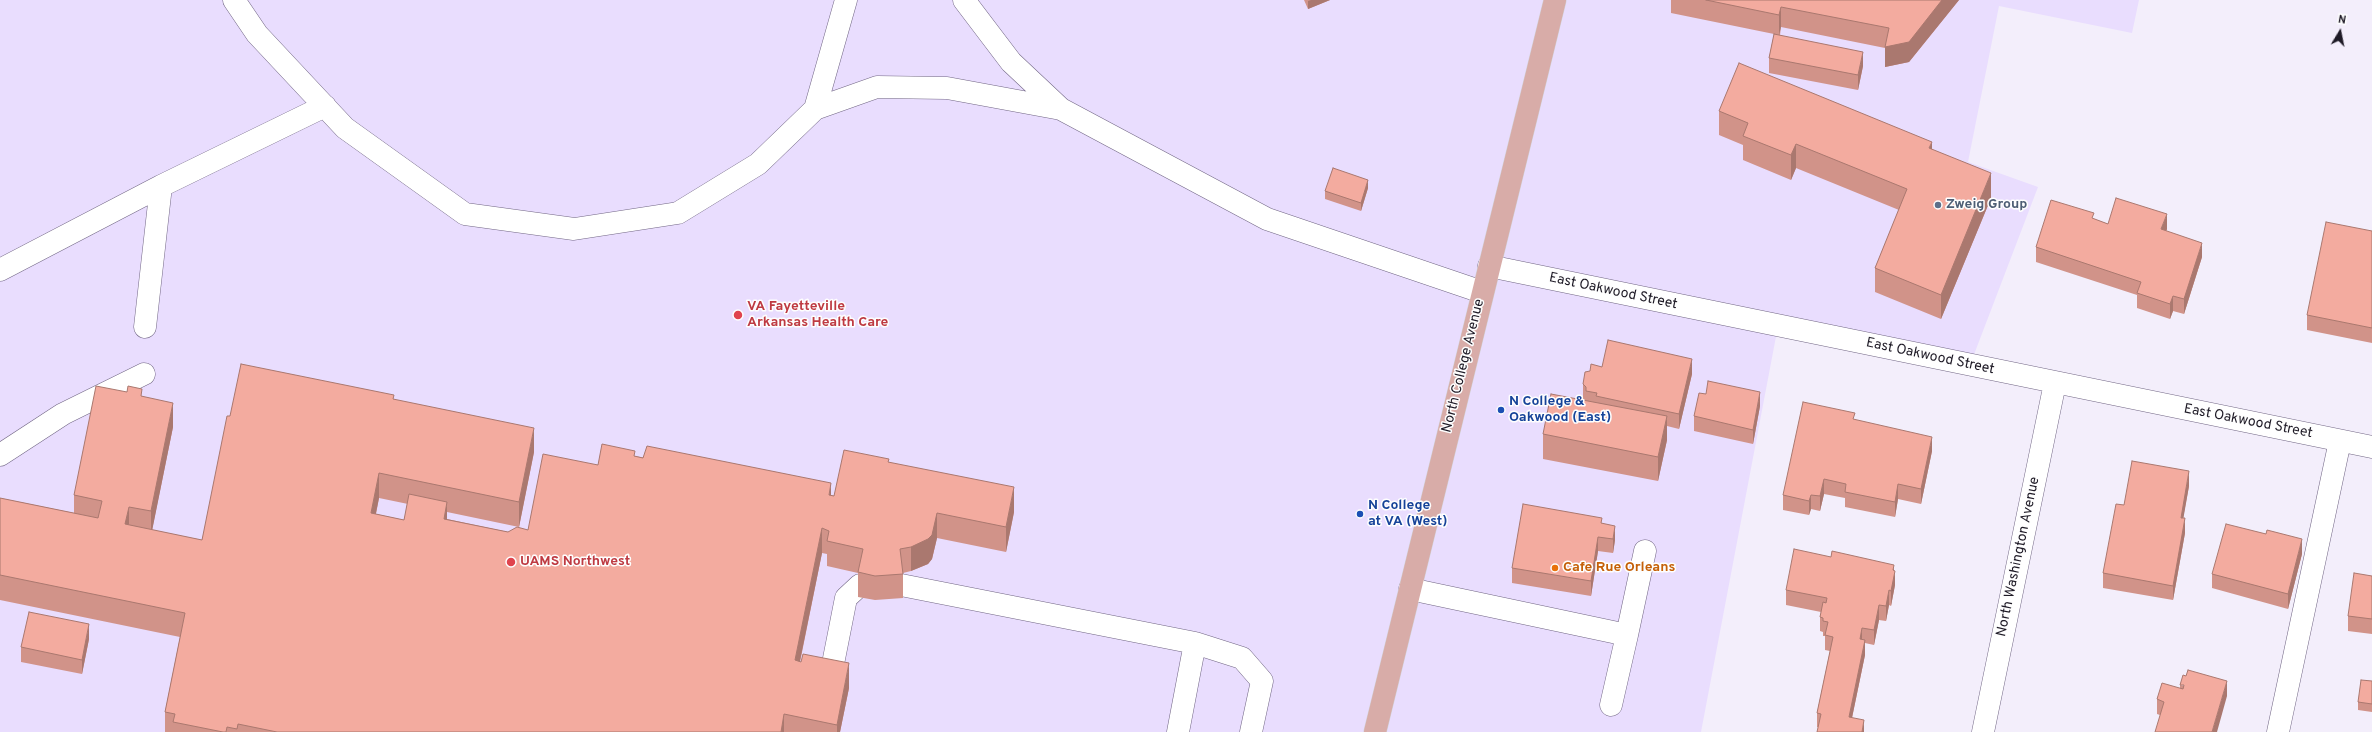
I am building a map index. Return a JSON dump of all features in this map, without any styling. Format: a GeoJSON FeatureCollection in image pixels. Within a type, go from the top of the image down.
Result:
{"type":"FeatureCollection","features":[{"type":"Feature","properties":{"kind":"main road","name":"North College Avenue"},"geometry":{"type":"LineString","coordinates":[[1374,732],[1555,0]]}},
{"type":"Feature","properties":{"kind":"street"},"geometry":{"type":"LineString","coordinates":[[234,0],[257,34],[345,128],[465,214],[574,229],[678,213],[758,164],[815,109],[877,87],[947,88],[1061,109]]}},
{"type":"Feature","properties":{"kind":"street"},"geometry":{"type":"LineString","coordinates":[[815,109],[846,0]]}},
{"type":"Feature","properties":{"kind":"street"},"geometry":{"type":"LineString","coordinates":[[964,0],[1011,62],[1061,109],[1267,219],[1482,292]]}},
{"type":"Feature","properties":{"kind":"street"},"geometry":{"type":"LineString","coordinates":[[0,270],[161,186],[325,106]]}},
{"type":"Feature","properties":{"kind":"street"},"geometry":{"type":"LineString","coordinates":[[145,327],[161,186]]}},
{"type":"Feature","properties":{"kind":"street","name":"East Oakwood Street"},"geometry":{"type":"LineString","coordinates":[[1489,266],[2372,447]]}},
{"type":"Feature","properties":{"kind":"street"},"geometry":{"type":"LineString","coordinates":[[0,455],[64,414],[144,374]]}},
{"type":"Feature","properties":{"kind":"street","name":"North Washington Avenue"},"geometry":{"type":"LineString","coordinates":[[1984,732],[2056,383]]}},
{"type":"Feature","properties":{"kind":"street"},"geometry":{"type":"LineString","coordinates":[[2278,732],[2340,441]]}},
{"type":"Feature","properties":{"kind":"street"},"geometry":{"type":"LineString","coordinates":[[1611,705],[1645,551]]}},
{"type":"Feature","properties":{"kind":"street"},"geometry":{"type":"LineString","coordinates":[[829,684],[846,598],[860,584]]}},
{"type":"Feature","properties":{"kind":"street"},"geometry":{"type":"LineString","coordinates":[[901,585],[1195,643],[1242,658],[1262,681],[1251,732]]}},
{"type":"Feature","properties":{"kind":"street"},"geometry":{"type":"LineString","coordinates":[[1410,589],[1627,635]]}},
{"type":"Feature","properties":{"kind":"street"},"geometry":{"type":"LineString","coordinates":[[1178,732],[1195,643]]}},
{"type":"Feature","properties":{"kind":"shaded area"},"geometry":{"type":"Polygon","coordinates":[[[0,0],[2139,0],[2132,33],[1999,6],[1968,162],[2038,187],[1970,365],[1778,326],[1701,732],[0,732],[0,0]]]}},
{"type":"Feature","properties":{"kind":"building"},"geometry":{"type":"Polygon","coordinates":[[[1706,0],[1942,0],[1909,42],[1885,47],[1889,28],[1781,7],[1779,15],[1706,0]]]}},
{"type":"Feature","properties":{"kind":"building"},"geometry":{"type":"Polygon","coordinates":[[[1774,34],[1863,52],[1858,75],[1769,58],[1774,34]]]}},
{"type":"Feature","properties":{"kind":"building","name":"Zweig Group"},"geometry":{"type":"Polygon","coordinates":[[[1739,63],[1932,142],[1929,148],[1991,173],[1941,295],[1875,268],[1907,189],[1796,144],[1791,155],[1743,136],[1748,123],[1719,111],[1739,63]]]}},
{"type":"Feature","properties":{"kind":"building"},"geometry":{"type":"Polygon","coordinates":[[[1333,168],[1368,180],[1361,203],[1325,191],[1333,168]]]}},
{"type":"Feature","properties":{"kind":"building"},"geometry":{"type":"Polygon","coordinates":[[[2116,198],[2167,214],[2161,229],[2202,243],[2184,299],[2173,296],[2170,304],[2137,293],[2141,282],[2036,247],[2051,200],[2094,213],[2092,218],[2108,224],[2116,198]]]}},
{"type":"Feature","properties":{"kind":"building"},"geometry":{"type":"Polygon","coordinates":[[[2326,222],[2372,231],[2372,328],[2307,315],[2326,222]]]}},
{"type":"Feature","properties":{"kind":"building"},"geometry":{"type":"Polygon","coordinates":[[[1608,340],[1692,359],[1679,414],[1596,396],[1597,393],[1586,391],[1586,387],[1583,384],[1585,372],[1590,371],[1591,364],[1602,367],[1608,340]]]}},
{"type":"Feature","properties":{"kind":"building","name":"UAMS Northwest"},"geometry":{"type":"Polygon","coordinates":[[[241,364],[394,395],[393,399],[534,428],[519,502],[379,473],[371,513],[404,520],[409,494],[447,502],[444,519],[508,532],[517,527],[528,530],[543,454],[598,465],[602,444],[635,451],[634,456],[643,458],[647,446],[831,483],[829,495],[834,496],[844,450],[889,459],[888,462],[1014,487],[1006,527],[937,513],[932,535],[928,539],[911,547],[900,549],[903,574],[875,576],[858,572],[863,549],[827,541],[829,531],[822,528],[795,660],[801,662],[803,654],[849,663],[837,725],[784,714],[781,732],[277,732],[238,724],[237,729],[227,727],[226,732],[223,732],[173,722],[175,714],[165,712],[185,613],[0,575],[0,498],[98,518],[102,501],[74,495],[96,386],[127,392],[128,386],[142,389],[141,396],[173,403],[151,511],[129,507],[125,524],[202,540],[227,416],[230,416],[241,364]]]}},
{"type":"Feature","properties":{"kind":"building"},"geometry":{"type":"Polygon","coordinates":[[[1708,381],[1760,392],[1753,430],[1694,416],[1699,393],[1706,394],[1708,381]]]}},
{"type":"Feature","properties":{"kind":"building"},"geometry":{"type":"Polygon","coordinates":[[[1551,394],[1667,416],[1658,457],[1543,434],[1551,394]]]}},
{"type":"Feature","properties":{"kind":"building"},"geometry":{"type":"Polygon","coordinates":[[[1803,402],[1855,413],[1853,419],[1932,437],[1921,489],[1898,484],[1895,502],[1845,492],[1846,484],[1824,479],[1820,496],[1811,495],[1809,501],[1783,495],[1803,402]]]}},
{"type":"Feature","properties":{"kind":"building"},"geometry":{"type":"Polygon","coordinates":[[[2132,461],[2189,471],[2181,518],[2185,518],[2173,586],[2103,573],[2116,504],[2124,505],[2132,461]]]}},
{"type":"Feature","properties":{"kind":"building","name":"Cafe Rue Orleans"},"geometry":{"type":"Polygon","coordinates":[[[1523,504],[1602,518],[1601,523],[1615,526],[1613,539],[1598,537],[1591,581],[1512,568],[1523,504]]]}},
{"type":"Feature","properties":{"kind":"building"},"geometry":{"type":"Polygon","coordinates":[[[2226,524],[2266,534],[2267,530],[2302,539],[2288,594],[2212,574],[2226,524]]]}},
{"type":"Feature","properties":{"kind":"building"},"geometry":{"type":"Polygon","coordinates":[[[1794,549],[1831,557],[1832,551],[1894,565],[1893,570],[1895,571],[1891,591],[1889,590],[1886,606],[1879,605],[1874,630],[1862,628],[1860,639],[1865,640],[1849,717],[1864,720],[1862,732],[1817,732],[1821,714],[1817,713],[1833,637],[1825,635],[1828,622],[1823,621],[1823,618],[1820,617],[1823,602],[1826,603],[1827,598],[1786,590],[1794,549]]]}},
{"type":"Feature","properties":{"kind":"building"},"geometry":{"type":"Polygon","coordinates":[[[2354,573],[2372,576],[2372,619],[2348,616],[2354,573]]]}},
{"type":"Feature","properties":{"kind":"building"},"geometry":{"type":"Polygon","coordinates":[[[29,612],[89,624],[82,660],[21,647],[29,612]]]}},
{"type":"Feature","properties":{"kind":"building"},"geometry":{"type":"Polygon","coordinates":[[[2188,670],[2227,681],[2212,732],[2155,732],[2164,702],[2157,699],[2162,683],[2183,689],[2184,685],[2180,685],[2183,675],[2186,676],[2188,670]]]}},
{"type":"Feature","properties":{"kind":"building"},"geometry":{"type":"Polygon","coordinates":[[[2361,680],[2372,681],[2372,704],[2358,702],[2361,680]]]}},
{"type":"Feature","properties":{"kind":"place","name":"Zweig Group"},"geometry":{"type":"Point","coordinates":[1938,205]}},
{"type":"Feature","properties":{"kind":"place","name":"VA Fayetteville Arkansas Health Care"},"geometry":{"type":"Point","coordinates":[738,315]}},
{"type":"Feature","properties":{"kind":"place","name":"N College & Oakwood (East)"},"geometry":{"type":"Point","coordinates":[1501,410]}},
{"type":"Feature","properties":{"kind":"place","name":"N College at VA (West)"},"geometry":{"type":"Point","coordinates":[1360,514]}},
{"type":"Feature","properties":{"kind":"place","name":"UAMS Northwest"},"geometry":{"type":"Point","coordinates":[511,562]}},
{"type":"Feature","properties":{"kind":"place","name":"Cafe Rue Orleans"},"geometry":{"type":"Point","coordinates":[1555,568]}}]}
